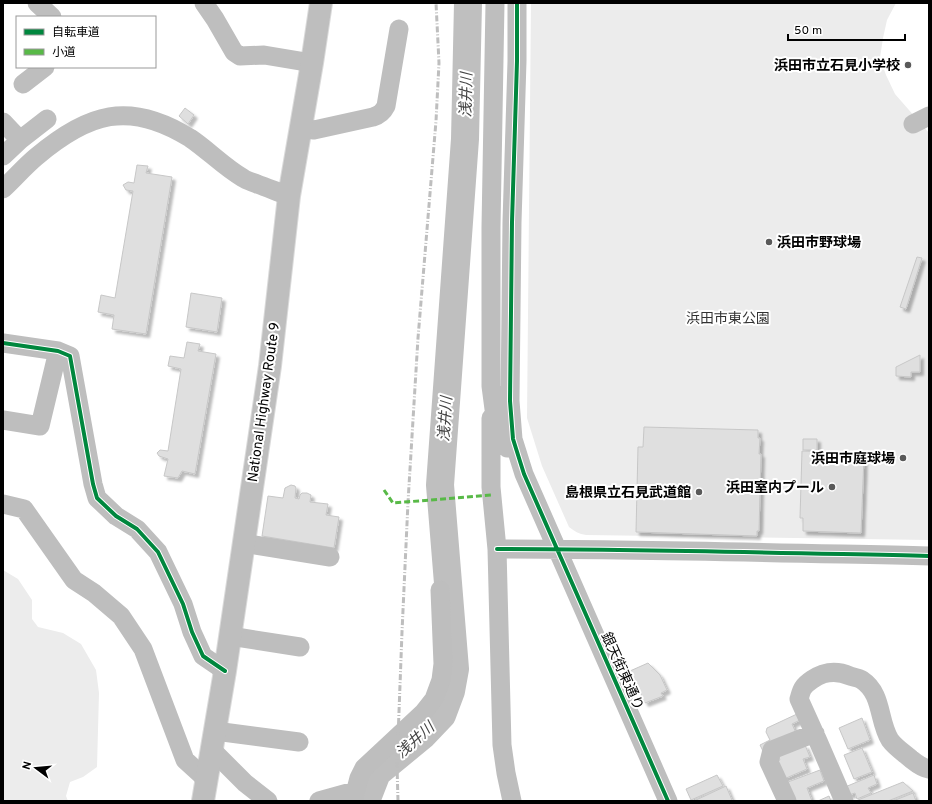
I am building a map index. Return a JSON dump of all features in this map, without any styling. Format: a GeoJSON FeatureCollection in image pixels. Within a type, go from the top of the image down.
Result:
{"type":"FeatureCollection","features":[{"type":"Feature","properties":{"kind":"highway","name":"National Highway Route 9"},"geometry":{"type":"LineString","coordinates":[[205,791],[214,741],[270,366],[288,196],[312,63],[321,3]]}},
{"type":"Feature","properties":{"kind":"street"},"geometry":{"type":"LineString","coordinates":[[37,3],[51,16]]}},
{"type":"Feature","properties":{"kind":"street"},"geometry":{"type":"LineString","coordinates":[[204,3],[234,52],[240,56],[264,56],[312,63]]}},
{"type":"Feature","properties":{"kind":"street"},"geometry":{"type":"LineString","coordinates":[[495,3],[491,227],[491,487],[497,549],[502,745],[512,801]]}},
{"type":"Feature","properties":{"kind":"street"},"geometry":{"type":"LineString","coordinates":[[517,3],[510,401],[513,439],[524,474]]}},
{"type":"Feature","properties":{"kind":"street"},"geometry":{"type":"LineString","coordinates":[[300,128],[314,130],[378,116],[386,106],[399,29]]}},
{"type":"Feature","properties":{"kind":"street"},"geometry":{"type":"LineString","coordinates":[[23,84],[44,68]]}},
{"type":"Feature","properties":{"kind":"street"},"geometry":{"type":"LineString","coordinates":[[3,189],[35,158],[75,129],[100,118],[128,115],[146,118],[162,123],[190,138],[244,178],[288,196]]}},
{"type":"Feature","properties":{"kind":"street"},"geometry":{"type":"LineString","coordinates":[[3,156],[20,140],[47,119]]}},
{"type":"Feature","properties":{"kind":"street"},"geometry":{"type":"LineString","coordinates":[[3,122],[20,140]]}},
{"type":"Feature","properties":{"kind":"street"},"geometry":{"type":"LineString","coordinates":[[3,343],[58,351],[70,356],[92,484],[97,498],[116,516],[137,529],[158,552],[183,604],[192,632],[203,656],[224,671]]}},
{"type":"Feature","properties":{"kind":"street"},"geometry":{"type":"LineString","coordinates":[[3,420],[40,426],[58,351]]}},
{"type":"Feature","properties":{"kind":"street"},"geometry":{"type":"LineString","coordinates":[[491,386],[494,409],[501,431],[508,449],[524,474]]}},
{"type":"Feature","properties":{"kind":"street","name":"銀天街東通り"},"geometry":{"type":"LineString","coordinates":[[524,474],[668,801]]}},
{"type":"Feature","properties":{"kind":"street"},"geometry":{"type":"LineString","coordinates":[[3,504],[24,509],[74,580],[94,593],[121,616],[143,649],[184,760],[205,791]]}},
{"type":"Feature","properties":{"kind":"street"},"geometry":{"type":"LineString","coordinates":[[243,543],[330,556]]}},
{"type":"Feature","properties":{"kind":"street"},"geometry":{"type":"LineString","coordinates":[[497,549],[768,552],[929,556]]}},
{"type":"Feature","properties":{"kind":"street"},"geometry":{"type":"LineString","coordinates":[[319,801],[354,796],[359,778],[364,768],[423,713],[434,699],[441,680],[443,664],[440,590]]}},
{"type":"Feature","properties":{"kind":"street"},"geometry":{"type":"LineString","coordinates":[[230,636],[300,647]]}},
{"type":"Feature","properties":{"kind":"street"},"geometry":{"type":"LineString","coordinates":[[844,801],[799,699],[803,688],[812,680],[822,675],[833,672],[845,674],[862,680],[872,690],[878,700],[883,725],[891,741],[918,765],[929,769]]}},
{"type":"Feature","properties":{"kind":"street"},"geometry":{"type":"LineString","coordinates":[[787,801],[769,762],[772,750],[815,733]]}},
{"type":"Feature","properties":{"kind":"street"},"geometry":{"type":"LineString","coordinates":[[214,741],[299,742]]}},
{"type":"Feature","properties":{"kind":"street"},"geometry":{"type":"LineString","coordinates":[[214,741],[245,783],[268,801]]}},
{"type":"Feature","properties":{"kind":"green space","name":"浜田市東公園"},"geometry":{"type":"Polygon","coordinates":[[[531,3],[896,3],[887,20],[880,58],[895,94],[929,133],[929,540],[586,535],[581,534],[569,527],[542,466],[527,418],[531,3]]]}},
{"type":"Feature","properties":{"kind":"green space"},"geometry":{"type":"Polygon","coordinates":[[[3,570],[18,579],[32,600],[32,619],[38,627],[63,633],[81,644],[96,670],[99,693],[97,767],[83,777],[70,782],[66,796],[68,801],[3,801],[3,570]]]}},
{"type":"Feature","properties":{"kind":"building"},"geometry":{"type":"Polygon","coordinates":[[[185,108],[194,115],[188,124],[179,116],[185,108]]]}},
{"type":"Feature","properties":{"kind":"building"},"geometry":{"type":"Polygon","coordinates":[[[137,165],[148,166],[146,173],[172,177],[146,334],[112,329],[114,315],[98,312],[101,295],[115,298],[133,191],[126,190],[123,185],[128,182],[134,183],[137,165]]]}},
{"type":"Feature","properties":{"kind":"building"},"geometry":{"type":"Polygon","coordinates":[[[917,257],[922,258],[906,309],[900,307],[917,257]]]}},
{"type":"Feature","properties":{"kind":"building"},"geometry":{"type":"Polygon","coordinates":[[[191,293],[222,298],[217,332],[186,327],[191,293]]]}},
{"type":"Feature","properties":{"kind":"building"},"geometry":{"type":"Polygon","coordinates":[[[187,342],[200,344],[198,351],[216,354],[195,474],[182,471],[178,478],[164,476],[168,459],[159,456],[157,453],[160,450],[168,451],[181,369],[168,366],[170,356],[184,358],[187,342]]]}},
{"type":"Feature","properties":{"kind":"building"},"geometry":{"type":"Polygon","coordinates":[[[920,355],[920,372],[911,372],[911,377],[896,376],[896,367],[920,355]]]}},
{"type":"Feature","properties":{"kind":"building","name":"島根県立石見武道館"},"geometry":{"type":"Polygon","coordinates":[[[644,427],[758,430],[758,438],[760,438],[759,454],[761,454],[759,531],[757,531],[757,536],[636,532],[638,447],[643,447],[644,427]]]}},
{"type":"Feature","properties":{"kind":"building"},"geometry":{"type":"Polygon","coordinates":[[[803,439],[817,439],[817,450],[803,450],[803,439]]]}},
{"type":"Feature","properties":{"kind":"building","name":"浜田室内プール"},"geometry":{"type":"Polygon","coordinates":[[[802,451],[849,452],[849,455],[864,456],[861,533],[803,531],[803,518],[800,518],[802,451]]]}},
{"type":"Feature","properties":{"kind":"building"},"geometry":{"type":"Polygon","coordinates":[[[291,485],[295,486],[296,488],[295,498],[299,499],[302,493],[307,493],[311,495],[310,502],[328,504],[326,515],[339,517],[334,548],[262,536],[268,496],[283,498],[285,488],[291,485]]]}},
{"type":"Feature","properties":{"kind":"building"},"geometry":{"type":"Polygon","coordinates":[[[648,663],[660,675],[667,690],[661,693],[663,696],[645,703],[630,671],[648,663]]]}},
{"type":"Feature","properties":{"kind":"building"},"geometry":{"type":"Polygon","coordinates":[[[797,714],[800,720],[792,724],[797,735],[763,751],[760,745],[770,740],[766,732],[767,728],[797,714]]]}},
{"type":"Feature","properties":{"kind":"building"},"geometry":{"type":"Polygon","coordinates":[[[862,718],[870,740],[848,749],[839,728],[862,718]]]}},
{"type":"Feature","properties":{"kind":"building"},"geometry":{"type":"Polygon","coordinates":[[[805,745],[810,757],[803,759],[807,769],[784,779],[777,761],[780,760],[778,756],[805,745]]]}},
{"type":"Feature","properties":{"kind":"building"},"geometry":{"type":"Polygon","coordinates":[[[862,748],[872,772],[854,779],[844,755],[862,748]]]}},
{"type":"Feature","properties":{"kind":"building"},"geometry":{"type":"Polygon","coordinates":[[[820,770],[824,781],[807,788],[812,801],[795,801],[788,782],[820,770]]]}},
{"type":"Feature","properties":{"kind":"building"},"geometry":{"type":"Polygon","coordinates":[[[717,775],[723,786],[691,800],[686,789],[717,775]]]}},
{"type":"Feature","properties":{"kind":"building"},"geometry":{"type":"Polygon","coordinates":[[[874,775],[877,784],[868,788],[871,793],[857,799],[855,793],[849,795],[845,787],[874,775]]]}},
{"type":"Feature","properties":{"kind":"building"},"geometry":{"type":"Polygon","coordinates":[[[903,782],[913,791],[888,801],[858,801],[858,800],[903,782]]]}},
{"type":"Feature","properties":{"kind":"building"},"geometry":{"type":"Polygon","coordinates":[[[726,786],[732,800],[730,801],[694,801],[726,786]]]}},
{"type":"Feature","properties":{"kind":"building"},"geometry":{"type":"Polygon","coordinates":[[[913,793],[916,801],[893,801],[913,793]]]}},
{"type":"Feature","properties":{"kind":"building"},"geometry":{"type":"Polygon","coordinates":[[[829,796],[831,801],[818,801],[829,796]]]}},
{"type":"Feature","properties":{"kind":"waterway","name":"浅井川"},"geometry":{"type":"LineString","coordinates":[[366,801],[377,773],[422,736],[442,715],[451,691],[455,669],[440,485],[465,139],[468,3]]}},
{"type":"Feature","properties":{"kind":"railway"},"geometry":{"type":"LineString","coordinates":[[398,801],[397,765],[408,502],[418,338],[436,121],[439,63],[436,3]]}},
{"type":"Feature","properties":{"kind":"marked path"},"geometry":{"type":"LineString","coordinates":[[384,490],[393,503],[492,495]]}},
{"type":"Feature","properties":{"kind":"cycle path"},"geometry":{"type":"LineString","coordinates":[[517,3],[510,401],[513,439],[524,474],[668,801]]}},
{"type":"Feature","properties":{"kind":"cycle path"},"geometry":{"type":"LineString","coordinates":[[3,343],[58,351],[70,356],[93,484],[97,498],[116,516],[137,529],[158,552],[183,604],[192,632],[203,656],[225,671]]}},
{"type":"Feature","properties":{"kind":"cycle path"},"geometry":{"type":"LineString","coordinates":[[497,549],[659,550],[929,556]]}},
{"type":"Feature","properties":{"kind":"place","name":"浜田市立石見小学校"},"geometry":{"type":"Point","coordinates":[908,65]}},
{"type":"Feature","properties":{"kind":"place","name":"浜田市野球場"},"geometry":{"type":"Point","coordinates":[769,242]}},
{"type":"Feature","properties":{"kind":"place","name":"浜田市庭球場"},"geometry":{"type":"Point","coordinates":[903,458]}},
{"type":"Feature","properties":{"kind":"place","name":"浜田室内プール"},"geometry":{"type":"Point","coordinates":[832,487]}},
{"type":"Feature","properties":{"kind":"place","name":"島根県立石見武道館"},"geometry":{"type":"Point","coordinates":[699,492]}}]}
